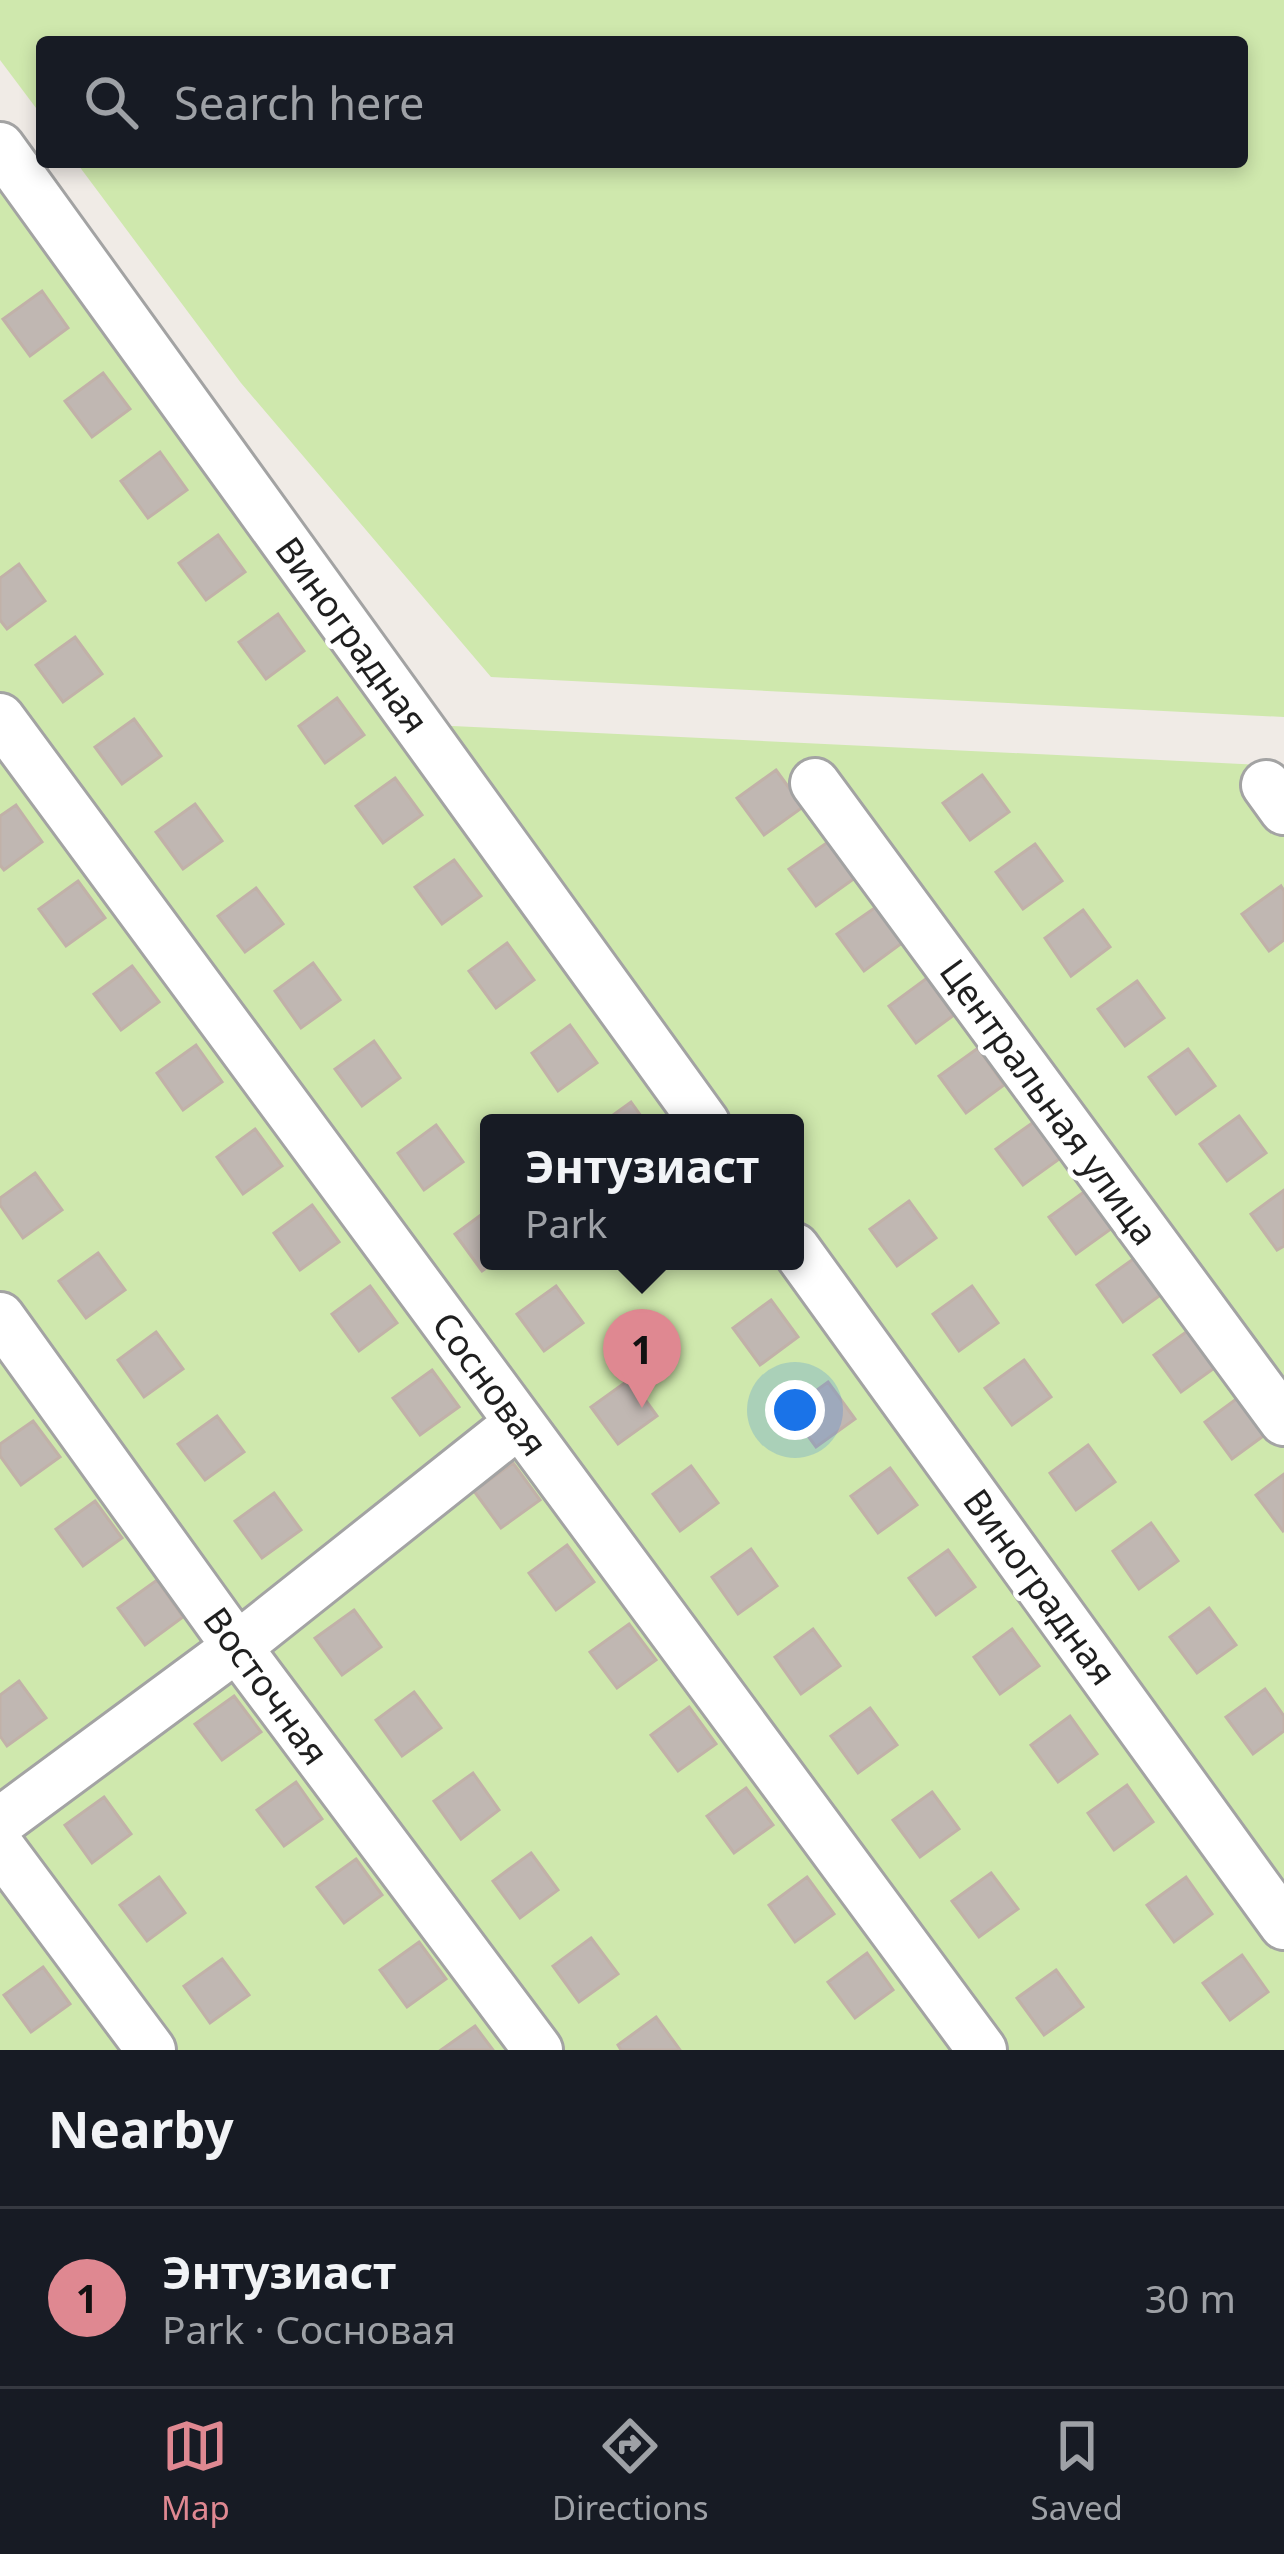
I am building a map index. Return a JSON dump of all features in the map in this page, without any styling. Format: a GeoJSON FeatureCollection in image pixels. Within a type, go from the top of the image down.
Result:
{"type":"FeatureCollection","features":[{"type":"Feature","properties":{"kind":"street","name":"Виноградная"},"geometry":{"type":"LineString","coordinates":[[0,147],[698,1114]]}},
{"type":"Feature","properties":{"kind":"street","name":"Сосновая"},"geometry":{"type":"LineString","coordinates":[[0,718],[982,2050]]}},
{"type":"Feature","properties":{"kind":"street","name":"Центральная улица"},"geometry":{"type":"LineString","coordinates":[[814,783],[1284,1421]]}},
{"type":"Feature","properties":{"kind":"street","name":"Виноградная"},"geometry":{"type":"LineString","coordinates":[[804,1260],[1284,1925]]}},
{"type":"Feature","properties":{"kind":"street","name":"Восточная"},"geometry":{"type":"LineString","coordinates":[[0,1317],[237,1647],[538,2050]]}},
{"type":"Feature","properties":{"kind":"street"},"geometry":{"type":"LineString","coordinates":[[0,1822],[237,1647],[519,1424]]}},
{"type":"Feature","properties":{"kind":"street"},"geometry":{"type":"LineString","coordinates":[[0,1846],[151,2050]]}},
{"type":"Feature","properties":{"kind":"green space"},"geometry":{"type":"Polygon","coordinates":[[[0,0],[1284,0],[1284,717],[491,677],[241,383],[80,168],[1248,168],[1248,36],[36,36],[36,108],[0,60],[0,0]]]}},
{"type":"Feature","properties":{"kind":"green space"},"geometry":{"type":"Polygon","coordinates":[[[0,158],[411,724],[1284,766],[1284,2050],[0,2050],[0,158]]]}},
{"type":"Feature","properties":{"kind":"building"},"geometry":{"type":"Polygon","coordinates":[[[42,291],[68,328],[30,356],[3,319],[42,291]]]}},
{"type":"Feature","properties":{"kind":"building"},"geometry":{"type":"Polygon","coordinates":[[[103,373],[130,409],[92,437],[65,401],[103,373]]]}},
{"type":"Feature","properties":{"kind":"building"},"geometry":{"type":"Polygon","coordinates":[[[160,452],[187,490],[148,518],[121,481],[160,452]]]}},
{"type":"Feature","properties":{"kind":"building"},"geometry":{"type":"Polygon","coordinates":[[[218,535],[245,572],[206,600],[179,563],[218,535]]]}},
{"type":"Feature","properties":{"kind":"building"},"geometry":{"type":"Polygon","coordinates":[[[19,564],[45,601],[7,629],[0,620],[0,578],[19,564]]]}},
{"type":"Feature","properties":{"kind":"building"},"geometry":{"type":"Polygon","coordinates":[[[278,614],[304,651],[266,679],[239,642],[278,614]]]}},
{"type":"Feature","properties":{"kind":"building"},"geometry":{"type":"Polygon","coordinates":[[[75,637],[102,674],[63,702],[36,665],[75,637]]]}},
{"type":"Feature","properties":{"kind":"building"},"geometry":{"type":"Polygon","coordinates":[[[337,698],[364,735],[325,763],[299,726],[337,698]]]}},
{"type":"Feature","properties":{"kind":"building"},"geometry":{"type":"Polygon","coordinates":[[[134,719],[161,756],[122,784],[95,747],[134,719]]]}},
{"type":"Feature","properties":{"kind":"building"},"geometry":{"type":"Polygon","coordinates":[[[776,770],[803,807],[764,835],[737,798],[776,770]]]}},
{"type":"Feature","properties":{"kind":"building"},"geometry":{"type":"Polygon","coordinates":[[[982,775],[1009,812],[970,840],[943,803],[982,775]]]}},
{"type":"Feature","properties":{"kind":"building"},"geometry":{"type":"Polygon","coordinates":[[[395,778],[422,815],[383,843],[356,806],[395,778]]]}},
{"type":"Feature","properties":{"kind":"building"},"geometry":{"type":"Polygon","coordinates":[[[195,804],[222,841],[183,869],[156,832],[195,804]]]}},
{"type":"Feature","properties":{"kind":"building"},"geometry":{"type":"Polygon","coordinates":[[[16,805],[42,842],[4,870],[0,865],[0,816],[16,805]]]}},
{"type":"Feature","properties":{"kind":"building"},"geometry":{"type":"Polygon","coordinates":[[[828,842],[855,878],[816,906],[789,869],[828,842]]]}},
{"type":"Feature","properties":{"kind":"building"},"geometry":{"type":"Polygon","coordinates":[[[1035,844],[1062,881],[1023,909],[996,872],[1035,844]]]}},
{"type":"Feature","properties":{"kind":"building"},"geometry":{"type":"Polygon","coordinates":[[[454,860],[481,896],[442,924],[415,887],[454,860]]]}},
{"type":"Feature","properties":{"kind":"building"},"geometry":{"type":"Polygon","coordinates":[[[78,881],[105,918],[66,946],[39,909],[78,881]]]}},
{"type":"Feature","properties":{"kind":"building"},"geometry":{"type":"Polygon","coordinates":[[[1281,886],[1284,940],[1269,951],[1242,914],[1281,886]]]}},
{"type":"Feature","properties":{"kind":"building"},"geometry":{"type":"Polygon","coordinates":[[[256,888],[283,924],[245,952],[218,916],[256,888]]]}},
{"type":"Feature","properties":{"kind":"building"},"geometry":{"type":"Polygon","coordinates":[[[876,907],[902,943],[864,971],[837,934],[876,907]]]}},
{"type":"Feature","properties":{"kind":"building"},"geometry":{"type":"Polygon","coordinates":[[[1083,910],[1110,947],[1071,976],[1045,938],[1083,910]]]}},
{"type":"Feature","properties":{"kind":"building"},"geometry":{"type":"Polygon","coordinates":[[[507,943],[534,980],[496,1008],[469,971],[507,943]]]}},
{"type":"Feature","properties":{"kind":"building"},"geometry":{"type":"Polygon","coordinates":[[[313,963],[340,1000],[301,1028],[275,991],[313,963]]]}},
{"type":"Feature","properties":{"kind":"building"},"geometry":{"type":"Polygon","coordinates":[[[132,966],[159,1002],[121,1030],[94,994],[132,966]]]}},
{"type":"Feature","properties":{"kind":"building"},"geometry":{"type":"Polygon","coordinates":[[[927,978],[954,1015],[916,1043],[889,1006],[927,978]]]}},
{"type":"Feature","properties":{"kind":"building"},"geometry":{"type":"Polygon","coordinates":[[[1137,981],[1164,1018],[1125,1046],[1098,1009],[1137,981]]]}},
{"type":"Feature","properties":{"kind":"building"},"geometry":{"type":"Polygon","coordinates":[[[570,1025],[597,1063],[558,1091],[532,1053],[570,1025]]]}},
{"type":"Feature","properties":{"kind":"building"},"geometry":{"type":"Polygon","coordinates":[[[374,1041],[400,1078],[362,1106],[335,1069],[374,1041]]]}},
{"type":"Feature","properties":{"kind":"building"},"geometry":{"type":"Polygon","coordinates":[[[196,1045],[222,1082],[183,1110],[157,1073],[196,1045]]]}},
{"type":"Feature","properties":{"kind":"building"},"geometry":{"type":"Polygon","coordinates":[[[978,1048],[1004,1085],[966,1113],[939,1076],[978,1048]]]}},
{"type":"Feature","properties":{"kind":"building"},"geometry":{"type":"Polygon","coordinates":[[[1188,1049],[1215,1086],[1176,1114],[1149,1077],[1188,1049]]]}},
{"type":"Feature","properties":{"kind":"building"},"geometry":{"type":"Polygon","coordinates":[[[631,1102],[640,1114],[614,1114],[631,1102]]]}},
{"type":"Feature","properties":{"kind":"building"},"geometry":{"type":"Polygon","coordinates":[[[1239,1116],[1266,1153],[1227,1181],[1200,1144],[1239,1116]]]}},
{"type":"Feature","properties":{"kind":"building"},"geometry":{"type":"Polygon","coordinates":[[[1035,1121],[1062,1157],[1023,1185],[996,1149],[1035,1121]]]}},
{"type":"Feature","properties":{"kind":"building"},"geometry":{"type":"Polygon","coordinates":[[[436,1125],[463,1162],[424,1190],[398,1153],[436,1125]]]}},
{"type":"Feature","properties":{"kind":"building"},"geometry":{"type":"Polygon","coordinates":[[[255,1129],[282,1166],[243,1194],[217,1157],[255,1129]]]}},
{"type":"Feature","properties":{"kind":"building"},"geometry":{"type":"Polygon","coordinates":[[[35,1173],[62,1210],[23,1238],[0,1198],[35,1173]]]}},
{"type":"Feature","properties":{"kind":"building"},"geometry":{"type":"Polygon","coordinates":[[[1088,1189],[1115,1226],[1076,1254],[1049,1217],[1088,1189]]]}},
{"type":"Feature","properties":{"kind":"building"},"geometry":{"type":"Polygon","coordinates":[[[1284,1190],[1284,1246],[1277,1250],[1251,1214],[1284,1190]]]}},
{"type":"Feature","properties":{"kind":"building"},"geometry":{"type":"Polygon","coordinates":[[[909,1201],[936,1238],[897,1266],[870,1229],[909,1201]]]}},
{"type":"Feature","properties":{"kind":"building"},"geometry":{"type":"Polygon","coordinates":[[[312,1205],[339,1242],[300,1270],[274,1233],[312,1205]]]}},
{"type":"Feature","properties":{"kind":"building"},"geometry":{"type":"Polygon","coordinates":[[[480,1216],[480,1268],[455,1234],[480,1216]]]}},
{"type":"Feature","properties":{"kind":"building"},"geometry":{"type":"Polygon","coordinates":[[[98,1253],[125,1290],[86,1318],[59,1281],[98,1253]]]}},
{"type":"Feature","properties":{"kind":"building"},"geometry":{"type":"Polygon","coordinates":[[[1136,1257],[1162,1294],[1123,1322],[1097,1285],[1136,1257]]]}},
{"type":"Feature","properties":{"kind":"building"},"geometry":{"type":"Polygon","coordinates":[[[370,1286],[397,1323],[359,1351],[332,1314],[370,1286]]]}},
{"type":"Feature","properties":{"kind":"building"},"geometry":{"type":"Polygon","coordinates":[[[556,1286],[583,1323],[544,1351],[517,1314],[556,1286]]]}},
{"type":"Feature","properties":{"kind":"building"},"geometry":{"type":"Polygon","coordinates":[[[972,1286],[998,1323],[959,1351],[933,1314],[972,1286]]]}},
{"type":"Feature","properties":{"kind":"building"},"geometry":{"type":"Polygon","coordinates":[[[771,1300],[798,1337],[760,1365],[733,1328],[771,1300]]]}},
{"type":"Feature","properties":{"kind":"building"},"geometry":{"type":"Polygon","coordinates":[[[1193,1327],[1220,1364],[1181,1392],[1154,1355],[1193,1327]]]}},
{"type":"Feature","properties":{"kind":"building"},"geometry":{"type":"Polygon","coordinates":[[[156,1332],[183,1369],[144,1397],[118,1360],[156,1332]]]}},
{"type":"Feature","properties":{"kind":"building"},"geometry":{"type":"Polygon","coordinates":[[[1024,1360],[1051,1397],[1012,1425],[985,1388],[1024,1360]]]}},
{"type":"Feature","properties":{"kind":"building"},"geometry":{"type":"Polygon","coordinates":[[[432,1370],[459,1407],[420,1435],[393,1398],[432,1370]]]}},
{"type":"Feature","properties":{"kind":"building"},"geometry":{"type":"Polygon","coordinates":[[[630,1379],[657,1416],[618,1444],[591,1407],[630,1379]]]}},
{"type":"Feature","properties":{"kind":"building"},"geometry":{"type":"Polygon","coordinates":[[[828,1382],[855,1419],[816,1447],[789,1410],[828,1382]]]}},
{"type":"Feature","properties":{"kind":"building"},"geometry":{"type":"Polygon","coordinates":[[[1243,1394],[1270,1431],[1232,1459],[1205,1422],[1243,1394]]]}},
{"type":"Feature","properties":{"kind":"building"},"geometry":{"type":"Polygon","coordinates":[[[217,1416],[244,1452],[205,1480],[178,1444],[217,1416]]]}},
{"type":"Feature","properties":{"kind":"building"},"geometry":{"type":"Polygon","coordinates":[[[33,1421],[60,1457],[21,1485],[0,1456],[0,1444],[33,1421]]]}},
{"type":"Feature","properties":{"kind":"building"},"geometry":{"type":"Polygon","coordinates":[[[1088,1445],[1115,1482],[1076,1510],[1050,1473],[1088,1445]]]}},
{"type":"Feature","properties":{"kind":"building"},"geometry":{"type":"Polygon","coordinates":[[[513,1463],[540,1500],[501,1528],[474,1491],[513,1463]]]}},
{"type":"Feature","properties":{"kind":"building"},"geometry":{"type":"Polygon","coordinates":[[[691,1466],[718,1503],[680,1531],[653,1494],[691,1466]]]}},
{"type":"Feature","properties":{"kind":"building"},"geometry":{"type":"Polygon","coordinates":[[[890,1468],[917,1505],[878,1533],[851,1496],[890,1468]]]}},
{"type":"Feature","properties":{"kind":"building"},"geometry":{"type":"Polygon","coordinates":[[[1284,1474],[1284,1530],[1283,1531],[1256,1495],[1284,1474]]]}},
{"type":"Feature","properties":{"kind":"building"},"geometry":{"type":"Polygon","coordinates":[[[274,1493],[301,1530],[262,1558],[235,1521],[274,1493]]]}},
{"type":"Feature","properties":{"kind":"building"},"geometry":{"type":"Polygon","coordinates":[[[95,1501],[122,1538],[83,1566],[56,1529],[95,1501]]]}},
{"type":"Feature","properties":{"kind":"building"},"geometry":{"type":"Polygon","coordinates":[[[1151,1523],[1178,1561],[1139,1589],[1113,1551],[1151,1523]]]}},
{"type":"Feature","properties":{"kind":"building"},"geometry":{"type":"Polygon","coordinates":[[[567,1545],[594,1582],[556,1610],[529,1573],[567,1545]]]}},
{"type":"Feature","properties":{"kind":"building"},"geometry":{"type":"Polygon","coordinates":[[[751,1549],[777,1586],[738,1614],[712,1577],[751,1549]]]}},
{"type":"Feature","properties":{"kind":"building"},"geometry":{"type":"Polygon","coordinates":[[[948,1550],[975,1587],[936,1615],[909,1578],[948,1550]]]}},
{"type":"Feature","properties":{"kind":"building"},"geometry":{"type":"Polygon","coordinates":[[[157,1580],[183,1617],[145,1645],[118,1608],[157,1580]]]}},
{"type":"Feature","properties":{"kind":"building"},"geometry":{"type":"Polygon","coordinates":[[[1209,1608],[1236,1645],[1197,1673],[1170,1637],[1209,1608]]]}},
{"type":"Feature","properties":{"kind":"building"},"geometry":{"type":"Polygon","coordinates":[[[354,1610],[381,1647],[342,1675],[315,1638],[354,1610]]]}},
{"type":"Feature","properties":{"kind":"building"},"geometry":{"type":"Polygon","coordinates":[[[629,1624],[656,1660],[617,1688],[590,1652],[629,1624]]]}},
{"type":"Feature","properties":{"kind":"building"},"geometry":{"type":"Polygon","coordinates":[[[813,1629],[840,1666],[801,1694],[775,1657],[813,1629]]]}},
{"type":"Feature","properties":{"kind":"building"},"geometry":{"type":"Polygon","coordinates":[[[1012,1629],[1039,1666],[1000,1694],[974,1657],[1012,1629]]]}},
{"type":"Feature","properties":{"kind":"building"},"geometry":{"type":"Polygon","coordinates":[[[19,1681],[46,1718],[7,1746],[0,1736],[0,1695],[19,1681]]]}},
{"type":"Feature","properties":{"kind":"building"},"geometry":{"type":"Polygon","coordinates":[[[1265,1689],[1284,1716],[1284,1731],[1253,1754],[1226,1717],[1265,1689]]]}},
{"type":"Feature","properties":{"kind":"building"},"geometry":{"type":"Polygon","coordinates":[[[414,1692],[441,1728],[402,1756],[376,1720],[414,1692]]]}},
{"type":"Feature","properties":{"kind":"building"},"geometry":{"type":"Polygon","coordinates":[[[234,1696],[261,1732],[222,1760],[195,1724],[234,1696]]]}},
{"type":"Feature","properties":{"kind":"building"},"geometry":{"type":"Polygon","coordinates":[[[689,1707],[716,1744],[678,1771],[651,1735],[689,1707]]]}},
{"type":"Feature","properties":{"kind":"building"},"geometry":{"type":"Polygon","coordinates":[[[870,1708],[897,1745],[858,1773],[831,1736],[870,1708]]]}},
{"type":"Feature","properties":{"kind":"building"},"geometry":{"type":"Polygon","coordinates":[[[1070,1716],[1097,1754],[1058,1782],[1031,1745],[1070,1716]]]}},
{"type":"Feature","properties":{"kind":"building"},"geometry":{"type":"Polygon","coordinates":[[[473,1773],[499,1810],[461,1839],[434,1801],[473,1773]]]}},
{"type":"Feature","properties":{"kind":"building"},"geometry":{"type":"Polygon","coordinates":[[[296,1782],[322,1819],[284,1846],[257,1810],[296,1782]]]}},
{"type":"Feature","properties":{"kind":"building"},"geometry":{"type":"Polygon","coordinates":[[[1127,1785],[1153,1822],[1114,1850],[1088,1813],[1127,1785]]]}},
{"type":"Feature","properties":{"kind":"building"},"geometry":{"type":"Polygon","coordinates":[[[746,1788],[773,1825],[734,1853],[707,1816],[746,1788]]]}},
{"type":"Feature","properties":{"kind":"building"},"geometry":{"type":"Polygon","coordinates":[[[932,1792],[959,1829],[920,1857],[893,1820],[932,1792]]]}},
{"type":"Feature","properties":{"kind":"building"},"geometry":{"type":"Polygon","coordinates":[[[104,1797],[131,1834],[92,1863],[65,1825],[104,1797]]]}},
{"type":"Feature","properties":{"kind":"building"},"geometry":{"type":"Polygon","coordinates":[[[531,1853],[558,1890],[520,1918],[493,1881],[531,1853]]]}},
{"type":"Feature","properties":{"kind":"building"},"geometry":{"type":"Polygon","coordinates":[[[356,1859],[382,1895],[344,1923],[317,1887],[356,1859]]]}},
{"type":"Feature","properties":{"kind":"building"},"geometry":{"type":"Polygon","coordinates":[[[991,1873],[1018,1909],[979,1937],[952,1901],[991,1873]]]}},
{"type":"Feature","properties":{"kind":"building"},"geometry":{"type":"Polygon","coordinates":[[[159,1877],[185,1913],[147,1941],[120,1905],[159,1877]]]}},
{"type":"Feature","properties":{"kind":"building"},"geometry":{"type":"Polygon","coordinates":[[[807,1877],[834,1914],[795,1942],[769,1905],[807,1877]]]}},
{"type":"Feature","properties":{"kind":"building"},"geometry":{"type":"Polygon","coordinates":[[[1186,1877],[1212,1914],[1174,1942],[1147,1905],[1186,1877]]]}},
{"type":"Feature","properties":{"kind":"building"},"geometry":{"type":"Polygon","coordinates":[[[591,1938],[618,1974],[579,2002],[553,1966],[591,1938]]]}},
{"type":"Feature","properties":{"kind":"building"},"geometry":{"type":"Polygon","coordinates":[[[419,1942],[446,1979],[407,2007],[380,1970],[419,1942]]]}},
{"type":"Feature","properties":{"kind":"building"},"geometry":{"type":"Polygon","coordinates":[[[867,1953],[893,1990],[855,2018],[828,1982],[867,1953]]]}},
{"type":"Feature","properties":{"kind":"building"},"geometry":{"type":"Polygon","coordinates":[[[1242,1955],[1268,1992],[1230,2020],[1203,1983],[1242,1955]]]}},
{"type":"Feature","properties":{"kind":"building"},"geometry":{"type":"Polygon","coordinates":[[[222,1959],[249,1995],[210,2023],[184,1986],[222,1959]]]}},
{"type":"Feature","properties":{"kind":"building"},"geometry":{"type":"Polygon","coordinates":[[[43,1967],[70,2004],[31,2032],[4,1995],[43,1967]]]}},
{"type":"Feature","properties":{"kind":"building"},"geometry":{"type":"Polygon","coordinates":[[[1056,1970],[1083,2007],[1044,2035],[1017,1998],[1056,1970]]]}},
{"type":"Feature","properties":{"kind":"building"},"geometry":{"type":"Polygon","coordinates":[[[656,2017],[680,2050],[621,2050],[618,2045],[656,2017]]]}},
{"type":"Feature","properties":{"kind":"building"},"geometry":{"type":"Polygon","coordinates":[[[475,2026],[493,2050],[441,2050],[475,2026]]]}},
{"type":"Feature","properties":{"kind":"place","name":"Энтузиаст"},"geometry":{"type":"Point","coordinates":[642,1408]}}]}
